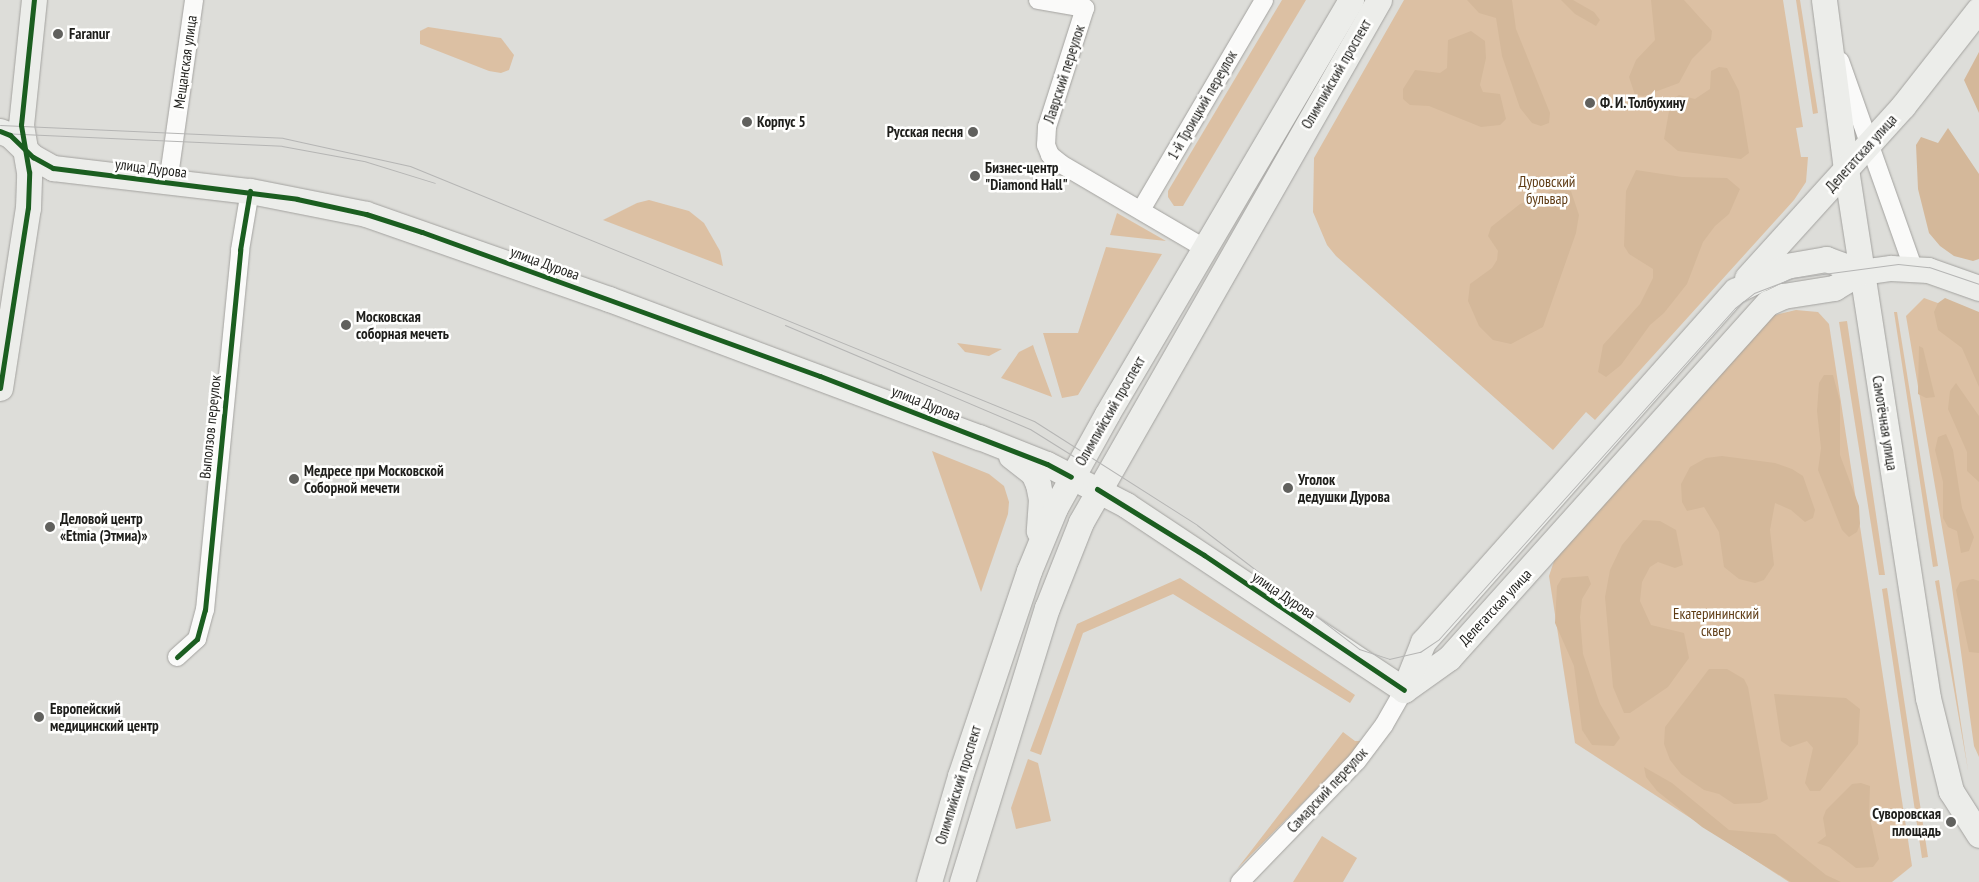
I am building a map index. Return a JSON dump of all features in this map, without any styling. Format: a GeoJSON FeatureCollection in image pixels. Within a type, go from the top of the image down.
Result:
{"type":"FeatureCollection","features":[{"type":"Feature","properties":{"kind":"main road"},"geometry":{"type":"LineString","coordinates":[[0,388],[28,208],[29,172],[24,147],[11,121],[34,0]]}},
{"type":"Feature","properties":{"kind":"main road","name":"Олимпийский проспект"},"geometry":{"type":"LineString","coordinates":[[929,882],[960,776],[1035,557],[1076,469],[1351,0]]}},
{"type":"Feature","properties":{"kind":"main road","name":"Олимпийский проспект"},"geometry":{"type":"LineString","coordinates":[[962,882],[1047,608],[1068,551],[1097,490],[1378,0]]}},
{"type":"Feature","properties":{"kind":"main road","name":"Самотёчная улица"},"geometry":{"type":"LineString","coordinates":[[1824,0],[1846,169],[1933,723],[1951,791],[1979,836]]}},
{"type":"Feature","properties":{"kind":"main road","name":"Делегатская улица"},"geometry":{"type":"LineString","coordinates":[[1404,690],[1423,642],[1735,291],[1903,106],[1979,9]]}},
{"type":"Feature","properties":{"kind":"main road","name":"улица Дурова"},"geometry":{"type":"LineString","coordinates":[[24,147],[33,157],[53,168],[168,183],[250,191],[366,214],[422,232],[979,437],[1047,464],[1076,469],[1097,490],[1204,555],[1404,690]]}},
{"type":"Feature","properties":{"kind":"main road","name":"Делегатская улица"},"geometry":{"type":"LineString","coordinates":[[1735,291],[1786,266],[1826,259],[1862,272]]}},
{"type":"Feature","properties":{"kind":"main road"},"geometry":{"type":"LineString","coordinates":[[1862,272],[1913,268],[1979,288]]}},
{"type":"Feature","properties":{"kind":"main road","name":"Делегатская улица"},"geometry":{"type":"LineString","coordinates":[[1404,690],[1449,658],[1512,590],[1756,313],[1784,296],[1834,288],[1862,272]]}},
{"type":"Feature","properties":{"kind":"main road"},"geometry":{"type":"LineString","coordinates":[[979,437],[1023,464],[1038,484],[1040,519],[1035,557]]}},
{"type":"Feature","properties":{"kind":"street","name":"Мещанская улица"},"geometry":{"type":"LineString","coordinates":[[168,183],[194,0]]}},
{"type":"Feature","properties":{"kind":"street","name":"Лаврский переулок"},"geometry":{"type":"LineString","coordinates":[[1038,0],[1086,8],[1051,113],[1046,145],[1060,164],[1206,249]]}},
{"type":"Feature","properties":{"kind":"street","name":"1-й Троицкий переулок"},"geometry":{"type":"LineString","coordinates":[[1141,210],[1264,0]]}},
{"type":"Feature","properties":{"kind":"street"},"geometry":{"type":"LineString","coordinates":[[1828,27],[1913,268]]}},
{"type":"Feature","properties":{"kind":"street","name":"Выползов переулок"},"geometry":{"type":"LineString","coordinates":[[177,657],[196,638],[205,610],[240,250],[250,191]]}},
{"type":"Feature","properties":{"kind":"street","name":"Самарский переулок"},"geometry":{"type":"LineString","coordinates":[[1240,882],[1357,761],[1384,725],[1404,690]]}},
{"type":"Feature","properties":{"kind":"green space"},"geometry":{"type":"Polygon","coordinates":[[[1282,0],[1306,0],[1183,206],[1174,206],[1168,197],[1168,191],[1282,0]]]}},
{"type":"Feature","properties":{"kind":"green space","name":"Дуровский бульвар"},"geometry":{"type":"Polygon","coordinates":[[[1404,0],[1783,0],[1803,127],[1796,128],[1801,157],[1808,157],[1806,182],[1794,200],[1595,420],[1586,412],[1553,450],[1336,256],[1327,245],[1313,212],[1314,158],[1404,0]]]}},
{"type":"Feature","properties":{"kind":"green space"},"geometry":{"type":"Polygon","coordinates":[[[1796,0],[1800,0],[1818,113],[1813,114],[1796,0]]]}},
{"type":"Feature","properties":{"kind":"green space"},"geometry":{"type":"Polygon","coordinates":[[[428,27],[501,38],[514,55],[509,70],[501,73],[489,71],[420,44],[420,31],[428,27]]]}},
{"type":"Feature","properties":{"kind":"green space"},"geometry":{"type":"Polygon","coordinates":[[[649,200],[689,211],[704,223],[720,251],[723,266],[603,220],[637,203],[649,200]]]}},
{"type":"Feature","properties":{"kind":"green space"},"geometry":{"type":"Polygon","coordinates":[[[1117,213],[1166,241],[1110,235],[1117,213]]]}},
{"type":"Feature","properties":{"kind":"green space"},"geometry":{"type":"Polygon","coordinates":[[[1106,247],[1162,254],[1078,395],[1062,398],[1043,333],[1078,333],[1106,247]]]}},
{"type":"Feature","properties":{"kind":"green space"},"geometry":{"type":"Polygon","coordinates":[[[1924,298],[1979,318],[1979,757],[1974,746],[1951,580],[1906,316],[1924,298]]]}},
{"type":"Feature","properties":{"kind":"green space","name":"Екатерининский сквер"},"geometry":{"type":"Polygon","coordinates":[[[1796,310],[1818,312],[1829,324],[1912,866],[1892,882],[1789,882],[1575,743],[1549,576],[1555,558],[1771,316],[1796,310]]]}},
{"type":"Feature","properties":{"kind":"green space"},"geometry":{"type":"Polygon","coordinates":[[[1894,312],[1897,312],[1938,566],[1933,567],[1894,312]]]}},
{"type":"Feature","properties":{"kind":"green space"},"geometry":{"type":"Polygon","coordinates":[[[1847,321],[1885,575],[1879,575],[1839,322],[1847,321]]]}},
{"type":"Feature","properties":{"kind":"green space"},"geometry":{"type":"Polygon","coordinates":[[[957,343],[1002,349],[989,356],[965,352],[957,343]]]}},
{"type":"Feature","properties":{"kind":"green space"},"geometry":{"type":"Polygon","coordinates":[[[1033,345],[1052,397],[1001,378],[1019,352],[1033,345]]]}},
{"type":"Feature","properties":{"kind":"green space"},"geometry":{"type":"Polygon","coordinates":[[[932,451],[989,474],[1004,486],[1009,502],[1008,514],[981,592],[932,451]]]}},
{"type":"Feature","properties":{"kind":"green space"},"geometry":{"type":"Polygon","coordinates":[[[1180,578],[1355,695],[1350,703],[1173,594],[1083,633],[1041,755],[1030,751],[1077,624],[1180,578]]]}},
{"type":"Feature","properties":{"kind":"green space"},"geometry":{"type":"Polygon","coordinates":[[[1939,580],[1968,770],[1935,581],[1939,580]]]}},
{"type":"Feature","properties":{"kind":"green space"},"geometry":{"type":"Polygon","coordinates":[[[1887,588],[1928,857],[1922,858],[1882,589],[1887,588]]]}},
{"type":"Feature","properties":{"kind":"green space"},"geometry":{"type":"Polygon","coordinates":[[[1343,732],[1355,741],[1364,741],[1237,869],[1343,732]]]}},
{"type":"Feature","properties":{"kind":"green space"},"geometry":{"type":"Polygon","coordinates":[[[1028,759],[1038,763],[1051,821],[1016,829],[1011,808],[1028,759]]]}},
{"type":"Feature","properties":{"kind":"green space"},"geometry":{"type":"Polygon","coordinates":[[[1322,836],[1357,858],[1343,882],[1293,882],[1322,836]]]}},
{"type":"Feature","properties":{"kind":"shaded area"},"geometry":{"type":"Polygon","coordinates":[[[1467,0],[1512,0],[1516,29],[1550,113],[1549,123],[1541,126],[1532,123],[1520,108],[1502,56],[1496,18],[1479,13],[1467,0]]]}},
{"type":"Feature","properties":{"kind":"shaded area"},"geometry":{"type":"Polygon","coordinates":[[[1561,0],[1573,0],[1594,12],[1600,20],[1596,26],[1575,14],[1561,0]]]}},
{"type":"Feature","properties":{"kind":"shaded area"},"geometry":{"type":"Polygon","coordinates":[[[1651,0],[1684,0],[1712,31],[1711,40],[1692,59],[1679,83],[1644,96],[1635,95],[1629,77],[1636,60],[1655,40],[1651,0]]]}},
{"type":"Feature","properties":{"kind":"shaded area"},"geometry":{"type":"Polygon","coordinates":[[[1471,31],[1485,41],[1486,58],[1480,85],[1483,92],[1500,94],[1506,119],[1500,125],[1481,127],[1429,106],[1410,105],[1403,99],[1403,89],[1415,70],[1440,73],[1447,68],[1448,40],[1471,31]]]}},
{"type":"Feature","properties":{"kind":"shaded area"},"geometry":{"type":"Polygon","coordinates":[[[1979,52],[1979,113],[1964,80],[1979,52]]]}},
{"type":"Feature","properties":{"kind":"shaded area"},"geometry":{"type":"Polygon","coordinates":[[[1719,67],[1727,68],[1739,91],[1749,153],[1741,159],[1678,151],[1664,139],[1671,100],[1679,95],[1695,99],[1710,89],[1711,71],[1719,67]]]}},
{"type":"Feature","properties":{"kind":"shaded area"},"geometry":{"type":"Polygon","coordinates":[[[1948,128],[1979,174],[1979,259],[1973,261],[1954,256],[1940,246],[1929,233],[1918,189],[1916,145],[1921,137],[1938,143],[1948,128]]]}},
{"type":"Feature","properties":{"kind":"shaded area"},"geometry":{"type":"Polygon","coordinates":[[[1636,170],[1682,177],[1727,178],[1740,189],[1729,214],[1715,226],[1703,242],[1687,284],[1664,313],[1650,325],[1621,365],[1606,377],[1598,372],[1603,345],[1640,304],[1653,278],[1653,269],[1629,254],[1624,246],[1626,191],[1636,170]]]}},
{"type":"Feature","properties":{"kind":"shaded area"},"geometry":{"type":"Polygon","coordinates":[[[1556,189],[1571,191],[1579,215],[1576,233],[1543,327],[1511,344],[1493,340],[1479,326],[1468,301],[1470,284],[1492,268],[1497,260],[1498,251],[1488,236],[1491,227],[1520,204],[1556,189]]]}},
{"type":"Feature","properties":{"kind":"shaded area"},"geometry":{"type":"Polygon","coordinates":[[[1945,298],[1979,312],[1979,387],[1962,348],[1938,330],[1934,312],[1938,303],[1945,298]]]}},
{"type":"Feature","properties":{"kind":"shaded area"},"geometry":{"type":"Polygon","coordinates":[[[1919,346],[1923,348],[1935,397],[1926,398],[1918,394],[1919,346]]]}},
{"type":"Feature","properties":{"kind":"shaded area"},"geometry":{"type":"Polygon","coordinates":[[[1824,375],[1833,375],[1840,401],[1840,455],[1859,506],[1860,524],[1857,532],[1849,537],[1842,530],[1818,470],[1821,448],[1817,411],[1819,383],[1824,375]]]}},
{"type":"Feature","properties":{"kind":"shaded area"},"geometry":{"type":"Polygon","coordinates":[[[1956,383],[1979,416],[1979,482],[1967,471],[1967,452],[1948,409],[1950,391],[1956,383]]]}},
{"type":"Feature","properties":{"kind":"shaded area"},"geometry":{"type":"Polygon","coordinates":[[[1946,434],[1953,450],[1962,508],[1974,537],[1969,551],[1961,553],[1957,531],[1948,527],[1943,518],[1943,482],[1935,450],[1938,437],[1946,434]]]}},
{"type":"Feature","properties":{"kind":"shaded area"},"geometry":{"type":"Polygon","coordinates":[[[1722,456],[1775,463],[1792,469],[1803,476],[1815,510],[1813,518],[1805,522],[1791,510],[1775,503],[1770,530],[1774,565],[1764,580],[1755,583],[1739,579],[1724,567],[1719,532],[1704,507],[1687,511],[1682,502],[1681,484],[1690,467],[1706,458],[1722,456]]]}},
{"type":"Feature","properties":{"kind":"shaded area"},"geometry":{"type":"Polygon","coordinates":[[[1643,520],[1660,521],[1676,530],[1683,565],[1675,568],[1658,562],[1650,567],[1642,582],[1640,601],[1651,625],[1684,633],[1689,658],[1668,687],[1630,713],[1624,713],[1613,687],[1605,597],[1610,570],[1622,545],[1643,520]]]}},
{"type":"Feature","properties":{"kind":"shaded area"},"geometry":{"type":"Polygon","coordinates":[[[1588,576],[1591,584],[1582,599],[1580,617],[1583,654],[1600,704],[1620,738],[1614,746],[1592,745],[1582,730],[1574,666],[1555,623],[1557,586],[1562,578],[1588,576]]]}},
{"type":"Feature","properties":{"kind":"shaded area"},"geometry":{"type":"Polygon","coordinates":[[[1973,579],[1979,581],[1979,653],[1969,652],[1956,590],[1960,582],[1973,579]]]}},
{"type":"Feature","properties":{"kind":"shaded area"},"geometry":{"type":"Polygon","coordinates":[[[1709,669],[1727,669],[1744,679],[1748,687],[1768,799],[1760,803],[1734,804],[1719,794],[1704,790],[1681,774],[1670,760],[1664,744],[1665,727],[1709,669]]]}},
{"type":"Feature","properties":{"kind":"shaded area"},"geometry":{"type":"Polygon","coordinates":[[[1774,694],[1846,698],[1860,709],[1858,744],[1820,791],[1810,791],[1805,783],[1813,748],[1807,741],[1790,747],[1781,741],[1774,694]]]}},
{"type":"Feature","properties":{"kind":"shaded area"},"geometry":{"type":"Polygon","coordinates":[[[1644,767],[1672,783],[1729,830],[1775,834],[1826,875],[1841,882],[1791,882],[1702,827],[1657,791],[1646,777],[1644,767]]]}},
{"type":"Feature","properties":{"kind":"shaded area"},"geometry":{"type":"Polygon","coordinates":[[[1861,783],[1870,786],[1869,814],[1879,859],[1873,867],[1856,868],[1829,847],[1817,843],[1826,836],[1823,818],[1826,810],[1852,784],[1861,783]]]}},
{"type":"Feature","properties":{"kind":"tram line"},"geometry":{"type":"LineString","coordinates":[[0,125],[283,138],[410,166],[1034,421],[1197,525],[1359,649],[1389,659],[1420,652],[1439,639],[1735,308],[1754,293],[1793,278],[1898,264],[1929,267],[1979,284]]}},
{"type":"Feature","properties":{"kind":"tram line"},"geometry":{"type":"LineString","coordinates":[[0,133],[282,146],[364,161],[435,183]]}},
{"type":"Feature","properties":{"kind":"tram line"},"geometry":{"type":"LineString","coordinates":[[785,325],[1030,429],[1086,464]]}},
{"type":"Feature","properties":{"kind":"cycle path"},"geometry":{"type":"LineString","coordinates":[[0,388],[28,208],[29,172],[21,125],[34,0]]}},
{"type":"Feature","properties":{"kind":"cycle path"},"geometry":{"type":"LineString","coordinates":[[0,131],[10,135],[33,157],[53,168],[297,199],[366,214],[422,232],[820,376],[1047,464],[1071,477]]}},
{"type":"Feature","properties":{"kind":"cycle path"},"geometry":{"type":"LineString","coordinates":[[177,657],[197,639],[205,610],[240,250],[250,191]]}},
{"type":"Feature","properties":{"kind":"cycle path"},"geometry":{"type":"LineString","coordinates":[[1097,489],[1204,555],[1404,690]]}},
{"type":"Feature","properties":{"kind":"place","name":"Faranur"},"geometry":{"type":"Point","coordinates":[58,34]}},
{"type":"Feature","properties":{"kind":"place","name":"Ф. И. Толбухину"},"geometry":{"type":"Point","coordinates":[1590,103]}},
{"type":"Feature","properties":{"kind":"place","name":"Корпус 5"},"geometry":{"type":"Point","coordinates":[747,122]}},
{"type":"Feature","properties":{"kind":"place","name":"Русская песня"},"geometry":{"type":"Point","coordinates":[973,132]}},
{"type":"Feature","properties":{"kind":"place","name":"Бизнес-центр \"Diamond Hall\""},"geometry":{"type":"Point","coordinates":[975,176]}},
{"type":"Feature","properties":{"kind":"place","name":"Московская соборная мечеть"},"geometry":{"type":"Point","coordinates":[346,325]}},
{"type":"Feature","properties":{"kind":"place","name":"Медресе при Московской Соборной мечети"},"geometry":{"type":"Point","coordinates":[294,479]}},
{"type":"Feature","properties":{"kind":"place","name":"Уголок дедушки Дурова"},"geometry":{"type":"Point","coordinates":[1288,488]}},
{"type":"Feature","properties":{"kind":"place","name":"Деловой центр «Etmia (Этмиа)»"},"geometry":{"type":"Point","coordinates":[50,527]}},
{"type":"Feature","properties":{"kind":"place","name":"Европейский медицинский центр"},"geometry":{"type":"Point","coordinates":[39,717]}},
{"type":"Feature","properties":{"kind":"place","name":"Суворовская площадь"},"geometry":{"type":"Point","coordinates":[1951,822]}}]}
